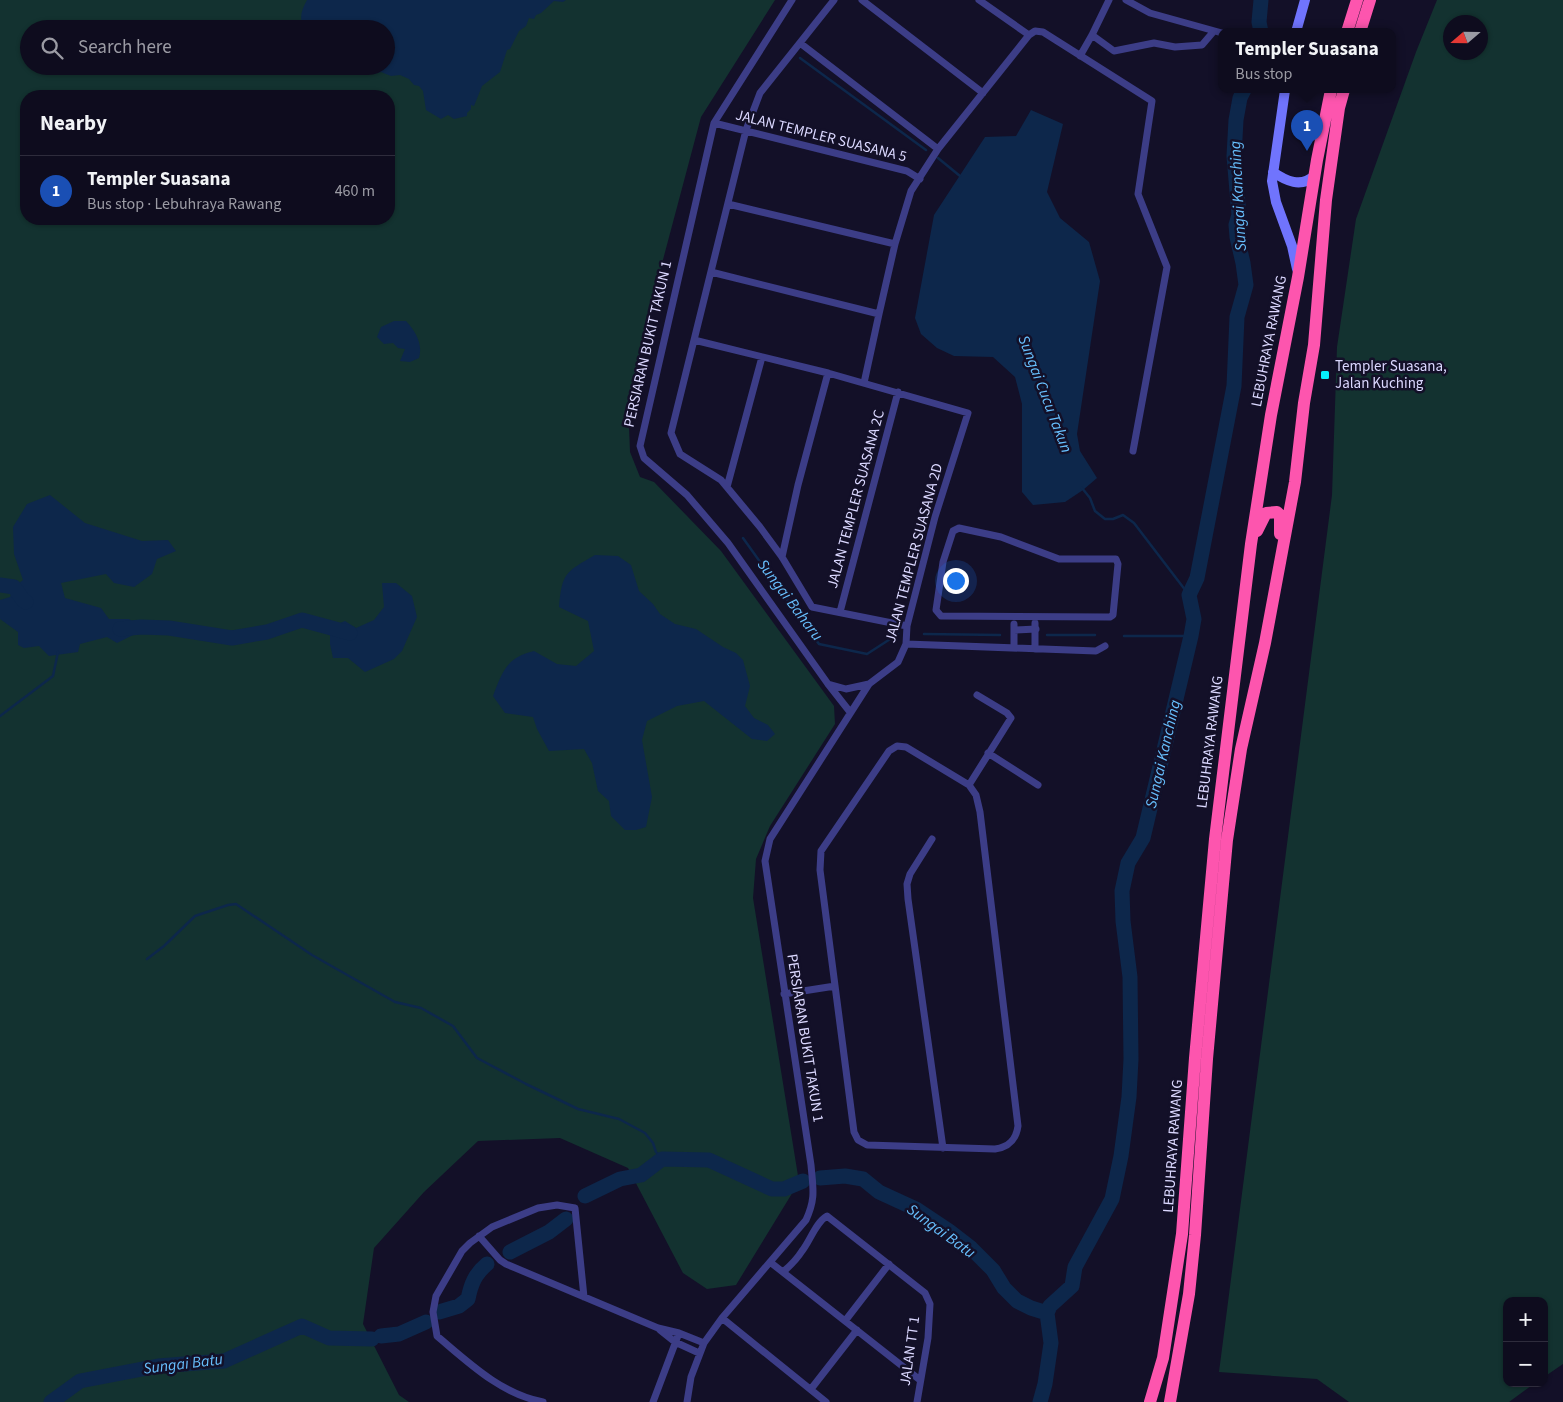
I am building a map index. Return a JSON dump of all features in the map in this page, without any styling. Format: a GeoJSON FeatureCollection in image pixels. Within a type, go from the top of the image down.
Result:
{"type":"FeatureCollection","features":[{"type":"Feature","properties":{"kind":"highway"},"geometry":{"type":"LineString","coordinates":[[1348,28],[1357,0]]}},
{"type":"Feature","properties":{"kind":"highway"},"geometry":{"type":"LineString","coordinates":[[1361,28],[1370,0]]}},
{"type":"Feature","properties":{"kind":"highway","name":"LEBUHRAYA RAWANG"},"geometry":{"type":"LineString","coordinates":[[1150,1402],[1163,1358],[1182,1234],[1215,839],[1251,544],[1271,416],[1330,93]]}},
{"type":"Feature","properties":{"kind":"highway","name":"LEBUHRAYA RAWANG"},"geometry":{"type":"LineString","coordinates":[[1170,1402],[1189,1294],[1195,1235],[1207,1059],[1227,840],[1241,749],[1282,559],[1295,482],[1304,403],[1314,344],[1326,200],[1343,93]]}},
{"type":"Feature","properties":{"kind":"highway"},"geometry":{"type":"LineString","coordinates":[[1251,544],[1266,513],[1277,512],[1280,515],[1282,559]]}},
{"type":"Feature","properties":{"kind":"street","name":"PERSIARAN BUKIT TAKUN 1"},"geometry":{"type":"LineString","coordinates":[[687,1402],[691,1376],[704,1343],[722,1318],[806,1220],[813,1205],[810,1165],[765,861],[770,839],[850,712],[728,543],[687,495],[644,458],[640,446],[714,123],[792,0]]}},
{"type":"Feature","properties":{"kind":"street"},"geometry":{"type":"LineString","coordinates":[[834,0],[760,93],[746,130],[671,433],[680,454],[721,480],[760,527],[782,557],[812,607],[907,626]]}},
{"type":"Feature","properties":{"kind":"street"},"geometry":{"type":"LineString","coordinates":[[862,0],[983,93]]}},
{"type":"Feature","properties":{"kind":"street"},"geometry":{"type":"LineString","coordinates":[[979,0],[1029,35]]}},
{"type":"Feature","properties":{"kind":"street"},"geometry":{"type":"LineString","coordinates":[[1080,56],[1109,0]]}},
{"type":"Feature","properties":{"kind":"street"},"geometry":{"type":"LineString","coordinates":[[1126,0],[1150,13],[1218,32]]}},
{"type":"Feature","properties":{"kind":"street"},"geometry":{"type":"LineString","coordinates":[[1297,28],[1305,0]]}},
{"type":"Feature","properties":{"kind":"street"},"geometry":{"type":"LineString","coordinates":[[864,384],[896,244],[911,191],[938,149],[1029,35],[1035,31],[1042,32],[1152,100],[1138,194],[1167,267],[1134,451]]}},
{"type":"Feature","properties":{"kind":"street"},"geometry":{"type":"LineString","coordinates":[[1092,36],[1114,51],[1154,43],[1175,47],[1202,46],[1214,31]]}},
{"type":"Feature","properties":{"kind":"street"},"geometry":{"type":"LineString","coordinates":[[800,42],[938,149]]}},
{"type":"Feature","properties":{"kind":"street"},"geometry":{"type":"LineString","coordinates":[[1285,93],[1274,172],[1274,191],[1292,246],[1298,276]]}},
{"type":"Feature","properties":{"kind":"street","name":"JALAN TEMPLER SUASANA 5"},"geometry":{"type":"LineString","coordinates":[[714,123],[907,171],[920,179]]}},
{"type":"Feature","properties":{"kind":"street"},"geometry":{"type":"LineString","coordinates":[[1274,172],[1284,180],[1294,182],[1309,180],[1314,176]]}},
{"type":"Feature","properties":{"kind":"street"},"geometry":{"type":"LineString","coordinates":[[728,204],[896,244]]}},
{"type":"Feature","properties":{"kind":"street"},"geometry":{"type":"LineString","coordinates":[[711,272],[879,314]]}},
{"type":"Feature","properties":{"kind":"street"},"geometry":{"type":"LineString","coordinates":[[694,340],[898,392]]}},
{"type":"Feature","properties":{"kind":"street"},"geometry":{"type":"LineString","coordinates":[[727,487],[762,358]]}},
{"type":"Feature","properties":{"kind":"street"},"geometry":{"type":"LineString","coordinates":[[782,557],[798,485],[828,374]]}},
{"type":"Feature","properties":{"kind":"street","name":"JALAN TEMPLER SUASANA 2D"},"geometry":{"type":"LineString","coordinates":[[850,712],[869,684],[898,662],[906,644],[907,626],[935,517],[968,413],[898,392]]}},
{"type":"Feature","properties":{"kind":"street","name":"JALAN TEMPLER SUASANA 2C"},"geometry":{"type":"LineString","coordinates":[[840,612],[898,392]]}},
{"type":"Feature","properties":{"kind":"street"},"geometry":{"type":"LineString","coordinates":[[959,528],[1001,537],[1059,558],[1116,559],[1118,564],[1112,617],[941,616],[936,610],[943,562],[953,531],[959,528]]}},
{"type":"Feature","properties":{"kind":"street"},"geometry":{"type":"LineString","coordinates":[[1014,648],[1014,627],[1036,626],[1035,649]]}},
{"type":"Feature","properties":{"kind":"street"},"geometry":{"type":"LineString","coordinates":[[906,644],[1096,651],[1105,646]]}},
{"type":"Feature","properties":{"kind":"street"},"geometry":{"type":"LineString","coordinates":[[828,684],[846,689],[869,684]]}},
{"type":"Feature","properties":{"kind":"street"},"geometry":{"type":"LineString","coordinates":[[969,785],[1011,718],[1007,713],[977,695]]}},
{"type":"Feature","properties":{"kind":"street"},"geometry":{"type":"LineString","coordinates":[[897,746],[906,747],[969,785],[976,795],[980,812],[1018,1126],[1017,1134],[1011,1144],[1005,1148],[995,1149],[944,1148],[867,1145],[858,1140],[854,1132],[835,986],[820,870],[821,852],[889,751],[897,746]]}},
{"type":"Feature","properties":{"kind":"street"},"geometry":{"type":"LineString","coordinates":[[988,753],[1038,785]]}},
{"type":"Feature","properties":{"kind":"street"},"geometry":{"type":"LineString","coordinates":[[932,839],[910,874],[907,884],[944,1148]]}},
{"type":"Feature","properties":{"kind":"street"},"geometry":{"type":"LineString","coordinates":[[784,994],[835,986]]}},
{"type":"Feature","properties":{"kind":"street"},"geometry":{"type":"LineString","coordinates":[[543,1402],[531,1400],[486,1377],[437,1336],[433,1312],[436,1296],[462,1251],[479,1236],[492,1227],[538,1208],[557,1205],[575,1208],[584,1297]]}},
{"type":"Feature","properties":{"kind":"street"},"geometry":{"type":"LineString","coordinates":[[783,1272],[801,1254],[812,1238],[819,1222],[827,1216],[889,1264],[845,1321]]}},
{"type":"Feature","properties":{"kind":"street"},"geometry":{"type":"LineString","coordinates":[[479,1236],[500,1260],[506,1264],[658,1328],[679,1333],[704,1343]]}},
{"type":"Feature","properties":{"kind":"street"},"geometry":{"type":"LineString","coordinates":[[770,1262],[920,1380]]}},
{"type":"Feature","properties":{"kind":"street","name":"JALAN TT 1"},"geometry":{"type":"LineString","coordinates":[[889,1264],[925,1293],[930,1304],[928,1338],[917,1402]]}},
{"type":"Feature","properties":{"kind":"street"},"geometry":{"type":"LineString","coordinates":[[722,1318],[826,1402]]}},
{"type":"Feature","properties":{"kind":"street"},"geometry":{"type":"LineString","coordinates":[[658,1328],[675,1342],[699,1353]]}},
{"type":"Feature","properties":{"kind":"street"},"geometry":{"type":"LineString","coordinates":[[811,1389],[857,1330]]}},
{"type":"Feature","properties":{"kind":"street"},"geometry":{"type":"LineString","coordinates":[[653,1402],[679,1333]]}},
{"type":"Feature","properties":{"kind":"green space"},"geometry":{"type":"Polygon","coordinates":[[[0,0],[775,0],[701,117],[652,301],[628,402],[630,452],[640,477],[654,482],[721,551],[834,706],[835,724],[770,826],[756,859],[753,898],[799,1182],[736,1285],[707,1289],[683,1273],[628,1168],[560,1138],[478,1141],[424,1192],[374,1248],[363,1324],[399,1395],[409,1402],[0,1402],[0,0]]]}},
{"type":"Feature","properties":{"kind":"green space"},"geometry":{"type":"Polygon","coordinates":[[[1437,0],[1563,0],[1563,1364],[1548,1374],[1548,1297],[1503,1297],[1503,1387],[1530,1387],[1509,1402],[1349,1402],[1317,1379],[1219,1372],[1332,495],[1337,347],[1356,219],[1416,52],[1437,0]]]}},
{"type":"Feature","properties":{"kind":"water"},"geometry":{"type":"Polygon","coordinates":[[[307,0],[566,0],[563,2],[554,1],[536,15],[534,19],[529,18],[526,26],[519,31],[510,49],[507,50],[500,72],[482,86],[474,106],[471,105],[467,116],[454,119],[448,115],[441,119],[426,110],[423,91],[419,86],[414,85],[409,79],[400,75],[391,76],[388,75],[395,75],[395,20],[302,20],[303,8],[307,0]]]}},
{"type":"Feature","properties":{"kind":"water"},"geometry":{"type":"Polygon","coordinates":[[[1031,110],[1063,124],[1047,192],[1060,218],[1089,242],[1100,281],[1077,434],[1080,451],[1097,478],[1065,502],[1033,505],[1022,492],[1022,404],[1015,377],[993,357],[954,356],[937,348],[921,334],[915,318],[934,215],[985,137],[1016,136],[1031,110]]]}},
{"type":"Feature","properties":{"kind":"water"},"geometry":{"type":"Polygon","coordinates":[[[394,321],[406,321],[413,329],[418,338],[419,358],[410,362],[400,361],[405,349],[398,348],[393,343],[384,344],[377,337],[381,327],[394,321]]]}},
{"type":"Feature","properties":{"kind":"water"},"geometry":{"type":"Polygon","coordinates":[[[50,495],[85,523],[142,541],[168,540],[176,551],[157,559],[152,574],[134,587],[114,583],[106,574],[61,583],[65,598],[101,608],[109,619],[129,619],[141,627],[137,633],[117,643],[107,637],[80,644],[78,652],[49,656],[39,646],[24,648],[18,645],[18,632],[0,619],[0,600],[10,597],[14,587],[23,580],[14,554],[13,527],[27,504],[50,495]]]}},
{"type":"Feature","properties":{"kind":"water"},"geometry":{"type":"Polygon","coordinates":[[[595,555],[618,556],[631,565],[639,591],[653,604],[660,614],[675,624],[696,629],[723,647],[736,653],[743,660],[750,686],[745,706],[754,718],[768,725],[775,734],[767,741],[752,739],[704,701],[677,706],[647,721],[642,740],[652,797],[646,827],[636,830],[625,830],[611,816],[609,801],[598,791],[592,763],[584,749],[549,751],[533,717],[505,713],[493,696],[503,673],[517,657],[534,651],[557,664],[576,666],[594,651],[588,621],[559,607],[562,586],[567,574],[595,555]]]}},
{"type":"Feature","properties":{"kind":"water"},"geometry":{"type":"Polygon","coordinates":[[[382,583],[396,583],[412,596],[417,617],[402,651],[394,659],[365,672],[348,658],[333,658],[330,644],[330,627],[345,621],[356,628],[374,620],[384,607],[382,583]]]}},
{"type":"Feature","properties":{"kind":"waterway","name":"Sungai Kanching"},"geometry":{"type":"LineString","coordinates":[[1260,28],[1261,0]]}},
{"type":"Feature","properties":{"kind":"waterway","name":"Sungai Cucu Takun"},"geometry":{"type":"LineString","coordinates":[[800,58],[926,150]]}},
{"type":"Feature","properties":{"kind":"waterway","name":"Sungai Kanching"},"geometry":{"type":"LineString","coordinates":[[1040,1402],[1045,1384],[1051,1343],[1047,1313],[1050,1306],[1072,1286],[1075,1267],[1112,1199],[1121,1156],[1129,1097],[1131,1059],[1130,977],[1123,921],[1122,891],[1128,863],[1143,838],[1191,636],[1194,619],[1189,595],[1197,578],[1234,386],[1237,317],[1246,285],[1237,237],[1236,225],[1239,215],[1234,156],[1236,120],[1242,93]]}},
{"type":"Feature","properties":{"kind":"waterway","name":"Sungai Cucu Takun"},"geometry":{"type":"LineString","coordinates":[[938,158],[960,176]]}},
{"type":"Feature","properties":{"kind":"waterway","name":"Sungai Cucu Takun"},"geometry":{"type":"LineString","coordinates":[[1082,488],[1090,498],[1095,511],[1105,519],[1113,519],[1123,515],[1134,523],[1189,595]]}},
{"type":"Feature","properties":{"kind":"waterway","name":"Sungai Baharu"},"geometry":{"type":"LineString","coordinates":[[743,538],[819,644],[867,654],[898,634]]}},
{"type":"Feature","properties":{"kind":"waterway","name":"Sungai Baharu"},"geometry":{"type":"LineString","coordinates":[[0,585],[14,587],[26,602]]}},
{"type":"Feature","properties":{"kind":"waterway","name":"Sungai Baharu"},"geometry":{"type":"LineString","coordinates":[[120,629],[141,627],[169,628],[232,638],[267,632],[302,620],[350,633]]}},
{"type":"Feature","properties":{"kind":"waterway","name":"Sungai Baharu"},"geometry":{"type":"LineString","coordinates":[[924,634],[1000,635]]}},
{"type":"Feature","properties":{"kind":"waterway","name":"Sungai Baharu"},"geometry":{"type":"LineString","coordinates":[[1047,635],[1095,635]]}},
{"type":"Feature","properties":{"kind":"waterway","name":"Sungai Baharu"},"geometry":{"type":"LineString","coordinates":[[1124,636],[1191,636]]}},
{"type":"Feature","properties":{"kind":"waterway"},"geometry":{"type":"LineString","coordinates":[[0,716],[53,676],[58,652]]}},
{"type":"Feature","properties":{"kind":"waterway"},"geometry":{"type":"LineString","coordinates":[[147,959],[164,946],[195,916],[236,904],[312,955],[395,1002],[421,1008],[453,1026],[477,1058],[578,1109],[619,1119],[645,1133],[662,1159]]}},
{"type":"Feature","properties":{"kind":"waterway","name":"Sungai Batu"},"geometry":{"type":"LineString","coordinates":[[585,1196],[620,1179],[641,1175],[662,1159],[709,1160],[772,1189],[784,1189],[803,1181]]}},
{"type":"Feature","properties":{"kind":"waterway","name":"Sungai Batu"},"geometry":{"type":"LineString","coordinates":[[820,1178],[845,1176],[863,1179],[879,1192],[916,1209],[971,1248],[993,1270],[1004,1288],[1017,1301],[1047,1313]]}},
{"type":"Feature","properties":{"kind":"waterway","name":"Sungai Batu"},"geometry":{"type":"LineString","coordinates":[[510,1252],[549,1232],[566,1219]]}},
{"type":"Feature","properties":{"kind":"waterway","name":"Sungai Batu"},"geometry":{"type":"LineString","coordinates":[[439,1312],[459,1306],[468,1299],[474,1280],[487,1264]]}},
{"type":"Feature","properties":{"kind":"waterway","name":"Sungai Batu"},"geometry":{"type":"LineString","coordinates":[[381,1336],[399,1334],[426,1322]]}},
{"type":"Feature","properties":{"kind":"waterway","name":"Sungai Batu"},"geometry":{"type":"LineString","coordinates":[[51,1402],[80,1381],[158,1366],[224,1361],[302,1326],[329,1338],[372,1339]]}},
{"type":"Feature","properties":{"kind":"place","name":"Templer Suasana"},"geometry":{"type":"Point","coordinates":[1307,151]}},
{"type":"Feature","properties":{"kind":"place","name":"Templer Suasana, Jalan Kuching"},"geometry":{"type":"Point","coordinates":[1325,375]}}]}
